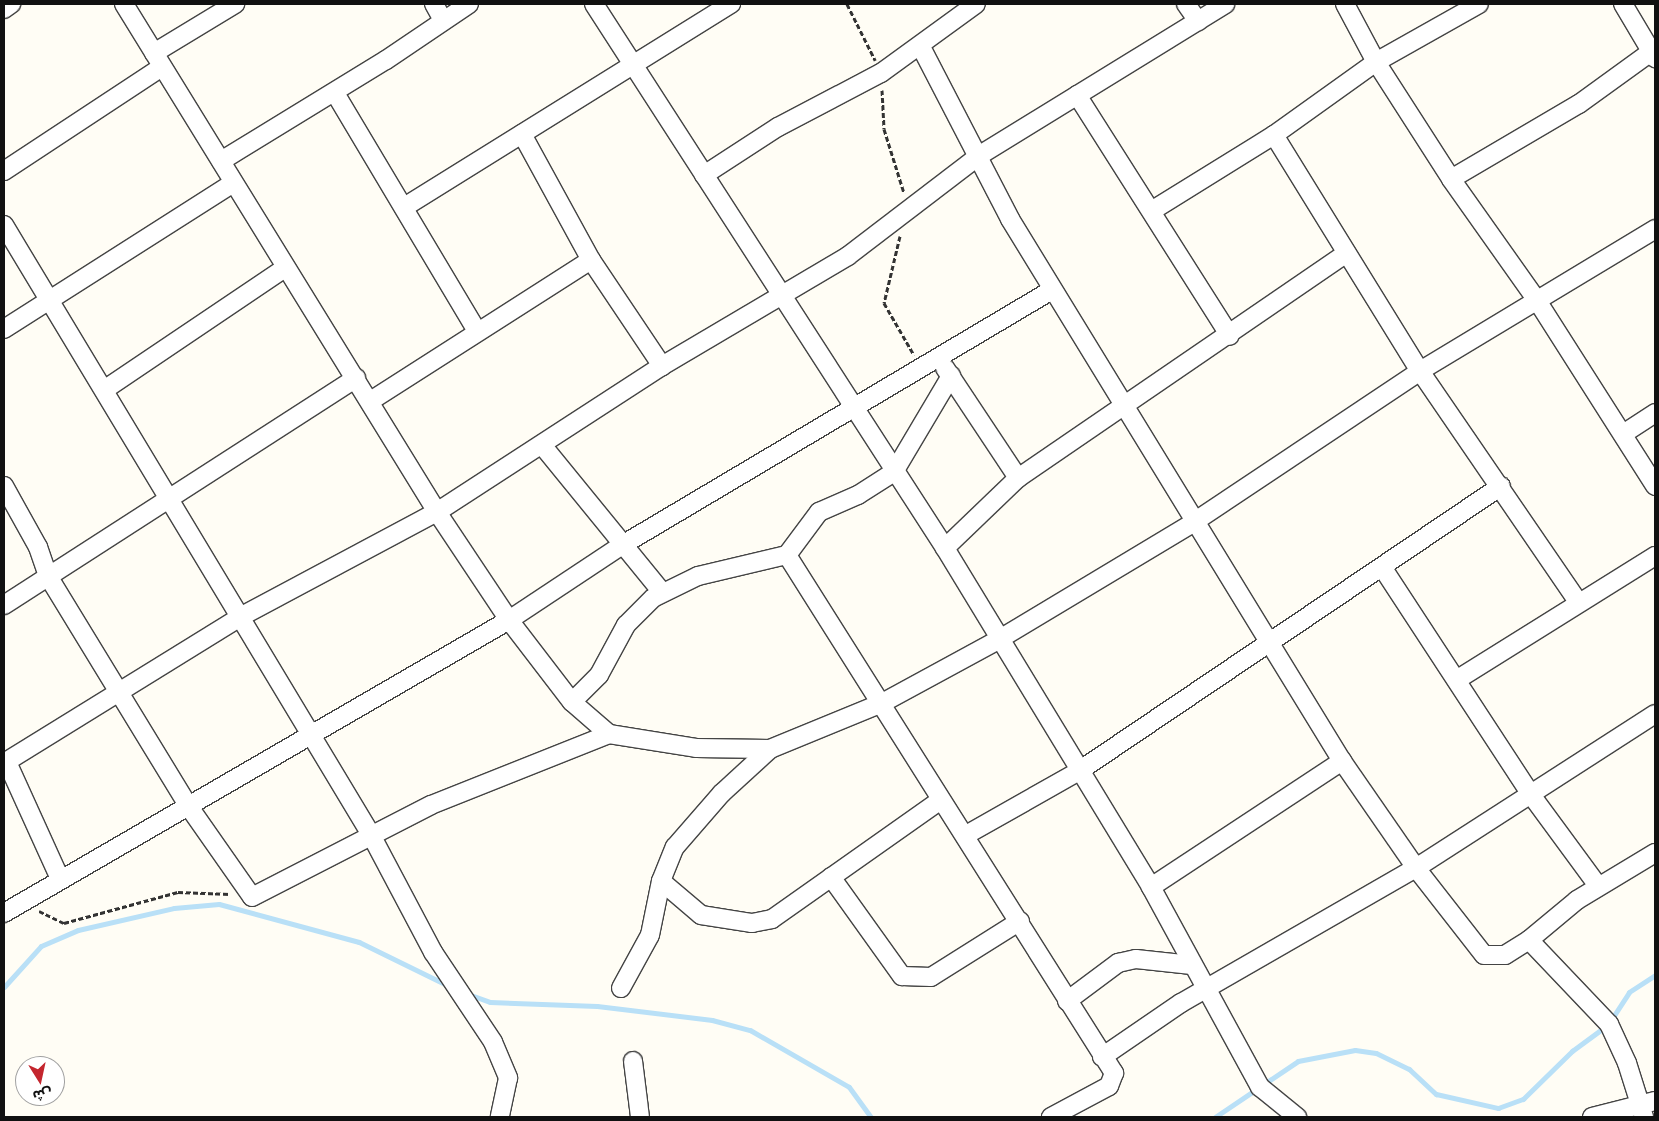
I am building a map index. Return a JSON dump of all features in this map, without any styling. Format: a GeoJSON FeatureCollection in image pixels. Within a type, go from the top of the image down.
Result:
{"type":"FeatureCollection","features":[{"type":"Feature","properties":{"kind":"street"},"geometry":{"type":"LineString","coordinates":[[4,9],[11,4]]}},
{"type":"Feature","properties":{"kind":"street"},"geometry":{"type":"LineString","coordinates":[[124,4],[285,268],[372,400],[437,512],[509,620],[572,702],[609,734]]}},
{"type":"Feature","properties":{"kind":"street"},"geometry":{"type":"LineString","coordinates":[[4,171],[235,4]]}},
{"type":"Feature","properties":{"kind":"street"},"geometry":{"type":"LineString","coordinates":[[434,4],[444,20]]}},
{"type":"Feature","properties":{"kind":"street"},"geometry":{"type":"LineString","coordinates":[[221,161],[335,93],[470,4]]}},
{"type":"Feature","properties":{"kind":"street"},"geometry":{"type":"LineString","coordinates":[[594,4],[631,67],[783,294],[852,408],[945,548],[998,640],[1151,887],[1192,965],[1209,989],[1260,1087],[1297,1117]]}},
{"type":"Feature","properties":{"kind":"street"},"geometry":{"type":"LineString","coordinates":[[406,206],[731,4]]}},
{"type":"Feature","properties":{"kind":"street"},"geometry":{"type":"LineString","coordinates":[[704,175],[778,127],[881,73],[921,47],[976,4]]}},
{"type":"Feature","properties":{"kind":"street"},"geometry":{"type":"LineString","coordinates":[[1186,4],[1198,21]]}},
{"type":"Feature","properties":{"kind":"street"},"geometry":{"type":"LineString","coordinates":[[60,879],[5,762],[119,689],[240,617],[437,512],[662,366],[848,256],[906,214],[980,155],[1225,4]]}},
{"type":"Feature","properties":{"kind":"street"},"geometry":{"type":"LineString","coordinates":[[1345,4],[1376,62],[1452,179],[1538,302],[1655,486]]}},
{"type":"Feature","properties":{"kind":"street"},"geometry":{"type":"LineString","coordinates":[[1153,210],[1274,135],[1376,62],[1479,4]]}},
{"type":"Feature","properties":{"kind":"street"},"geometry":{"type":"LineString","coordinates":[[1452,179],[1579,104],[1654,53],[1623,4]]}},
{"type":"Feature","properties":{"kind":"street"},"geometry":{"type":"LineString","coordinates":[[921,47],[980,155],[1010,219],[1268,646],[1342,761],[1416,868],[1484,955],[1505,955],[1529,940],[1598,886],[1655,853]]}},
{"type":"Feature","properties":{"kind":"street"},"geometry":{"type":"LineString","coordinates":[[335,93],[406,206],[476,331]]}},
{"type":"Feature","properties":{"kind":"street"},"geometry":{"type":"LineString","coordinates":[[1077,95],[1153,210],[1230,336]]}},
{"type":"Feature","properties":{"kind":"street"},"geometry":{"type":"LineString","coordinates":[[522,134],[591,260],[662,366]]}},
{"type":"Feature","properties":{"kind":"street"},"geometry":{"type":"LineString","coordinates":[[1274,135],[1420,371],[1501,486],[1579,603]]}},
{"type":"Feature","properties":{"kind":"street"},"geometry":{"type":"LineString","coordinates":[[4,329],[233,183]]}},
{"type":"Feature","properties":{"kind":"street"},"geometry":{"type":"LineString","coordinates":[[4,225],[370,833],[433,952],[504,1062],[508,1078],[500,1117]]}},
{"type":"Feature","properties":{"kind":"street"},"geometry":{"type":"LineString","coordinates":[[620,988],[650,935],[661,881],[675,847],[691,825],[770,749],[882,703],[998,640],[1194,522],[1420,371],[1538,302],[1655,229]]}},
{"type":"Feature","properties":{"kind":"street"},"geometry":{"type":"LineString","coordinates":[[945,548],[1018,478],[1230,336],[1346,253]]}},
{"type":"Feature","properties":{"kind":"street"},"geometry":{"type":"LineString","coordinates":[[372,400],[476,331],[591,260]]}},
{"type":"Feature","properties":{"kind":"street"},"geometry":{"type":"LineString","coordinates":[[104,390],[285,268]]}},
{"type":"Feature","properties":{"kind":"street"},"geometry":{"type":"LineString","coordinates":[[4,913],[187,804],[311,735],[509,620],[624,544],[1052,290]]}},
{"type":"Feature","properties":{"kind":"street"},"geometry":{"type":"LineString","coordinates":[[937,358],[951,376],[1018,478]]}},
{"type":"Feature","properties":{"kind":"street"},"geometry":{"type":"LineString","coordinates":[[572,702],[608,662],[626,625],[662,592],[698,576],[787,555],[818,512],[858,495],[894,472],[951,376]]}},
{"type":"Feature","properties":{"kind":"street"},"geometry":{"type":"LineString","coordinates":[[4,605],[356,378]]}},
{"type":"Feature","properties":{"kind":"street"},"geometry":{"type":"LineString","coordinates":[[1623,434],[1655,413]]}},
{"type":"Feature","properties":{"kind":"street"},"geometry":{"type":"LineString","coordinates":[[542,445],[662,592]]}},
{"type":"Feature","properties":{"kind":"street"},"geometry":{"type":"LineString","coordinates":[[4,486],[38,547],[48,576],[119,689],[187,804],[252,897],[370,833],[609,734],[696,748],[770,749]]}},
{"type":"Feature","properties":{"kind":"street"},"geometry":{"type":"LineString","coordinates":[[966,835],[1080,771],[1268,646],[1501,486]]}},
{"type":"Feature","properties":{"kind":"street"},"geometry":{"type":"LineString","coordinates":[[787,555],[882,703],[939,801],[966,835],[1067,1001],[1114,1073],[1109,1086],[1050,1117]]}},
{"type":"Feature","properties":{"kind":"street"},"geometry":{"type":"LineString","coordinates":[[1458,679],[1655,556]]}},
{"type":"Feature","properties":{"kind":"street"},"geometry":{"type":"LineString","coordinates":[[1382,567],[1458,679],[1529,792],[1598,886]]}},
{"type":"Feature","properties":{"kind":"street"},"geometry":{"type":"LineString","coordinates":[[1102,1057],[1209,989],[1416,868],[1529,792],[1655,714]]}},
{"type":"Feature","properties":{"kind":"street"},"geometry":{"type":"LineString","coordinates":[[1151,887],[1342,761]]}},
{"type":"Feature","properties":{"kind":"street"},"geometry":{"type":"LineString","coordinates":[[661,881],[702,915],[752,923],[772,919],[939,801]]}},
{"type":"Feature","properties":{"kind":"street"},"geometry":{"type":"LineString","coordinates":[[831,877],[902,976],[931,977],[1020,921]]}},
{"type":"Feature","properties":{"kind":"street"},"geometry":{"type":"LineString","coordinates":[[1529,940],[1609,1024],[1646,1107],[1592,1117]]}},
{"type":"Feature","properties":{"kind":"street"},"geometry":{"type":"LineString","coordinates":[[1067,1001],[1118,963],[1136,959],[1192,965]]}},
{"type":"Feature","properties":{"kind":"street"},"geometry":{"type":"LineString","coordinates":[[633,1061],[640,1117]]}},
{"type":"Feature","properties":{"kind":"path"},"geometry":{"type":"LineString","coordinates":[[847,4],[881,73],[883,123],[902,182],[906,214],[884,303],[922,368]]}},
{"type":"Feature","properties":{"kind":"path"},"geometry":{"type":"LineString","coordinates":[[28,898],[50,920],[64,923],[178,892],[252,897]]}},
{"type":"Feature","properties":{"kind":"waterway"},"geometry":{"type":"LineString","coordinates":[[4,987],[41,946],[78,930],[174,908],[219,904],[359,942],[449,986]]}},
{"type":"Feature","properties":{"kind":"waterway"},"geometry":{"type":"LineString","coordinates":[[1611,1020],[1629,992],[1655,975]]}},
{"type":"Feature","properties":{"kind":"waterway"},"geometry":{"type":"LineString","coordinates":[[468,994],[490,1002],[597,1006],[712,1020],[750,1030],[849,1087],[871,1117]]}},
{"type":"Feature","properties":{"kind":"waterway"},"geometry":{"type":"LineString","coordinates":[[1215,1117],[1298,1061],[1355,1050],[1376,1053],[1409,1069],[1436,1094],[1498,1108],[1523,1099],[1572,1051],[1606,1026]]}}]}
